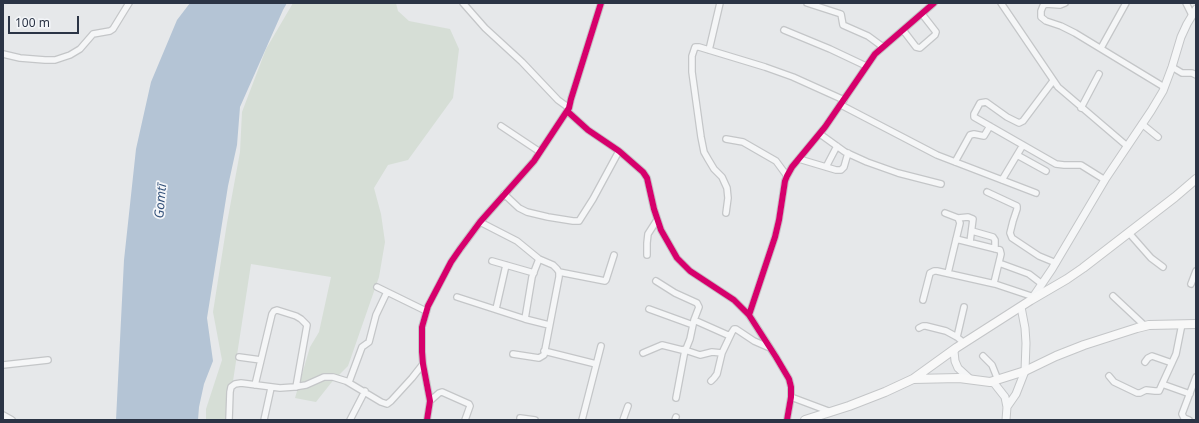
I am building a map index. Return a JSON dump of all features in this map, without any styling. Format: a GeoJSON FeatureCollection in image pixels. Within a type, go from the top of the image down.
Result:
{"type":"FeatureCollection","features":[{"type":"Feature","properties":{"kind":"main road"},"geometry":{"type":"LineString","coordinates":[[806,420],[885,392],[913,379],[956,348],[1032,299],[1066,280],[1129,233],[1196,179]]}},
{"type":"Feature","properties":{"kind":"main road"},"geometry":{"type":"LineString","coordinates":[[913,379],[947,378],[994,381],[1025,371],[1056,356],[1113,335],[1145,326],[1196,324]]}},
{"type":"Feature","properties":{"kind":"street"},"geometry":{"type":"LineString","coordinates":[[3,54],[20,58],[45,60],[55,60],[70,55],[80,49],[93,34],[110,31],[113,29],[129,3]]}},
{"type":"Feature","properties":{"kind":"street"},"geometry":{"type":"LineString","coordinates":[[463,3],[485,28],[522,62],[588,130],[619,151],[640,168],[647,178],[657,220],[676,258],[690,271],[734,300],[749,315],[785,371],[791,387],[787,420]]}},
{"type":"Feature","properties":{"kind":"street"},"geometry":{"type":"LineString","coordinates":[[427,420],[430,401],[423,364],[422,327],[428,306],[451,262],[480,222],[534,160],[568,110],[601,3]]}},
{"type":"Feature","properties":{"kind":"street"},"geometry":{"type":"LineString","coordinates":[[709,50],[720,3]]}},
{"type":"Feature","properties":{"kind":"street"},"geometry":{"type":"LineString","coordinates":[[807,3],[841,14],[843,25],[868,36],[883,47]]}},
{"type":"Feature","properties":{"kind":"street"},"geometry":{"type":"LineString","coordinates":[[749,315],[775,237],[787,176],[820,134],[875,54],[934,3]]}},
{"type":"Feature","properties":{"kind":"street"},"geometry":{"type":"LineString","coordinates":[[1001,3],[1053,81],[1081,108],[1127,146]]}},
{"type":"Feature","properties":{"kind":"street"},"geometry":{"type":"LineString","coordinates":[[1065,3],[1060,5],[1046,4],[1043,6],[1041,11],[1041,17],[1046,21],[1067,29],[1100,48],[1164,88]]}},
{"type":"Feature","properties":{"kind":"street"},"geometry":{"type":"LineString","coordinates":[[923,300],[930,273],[934,271],[994,283],[1032,299],[1056,263],[1105,180],[1151,111],[1164,88],[1181,37],[1194,12],[1186,3]]}},
{"type":"Feature","properties":{"kind":"street"},"geometry":{"type":"LineString","coordinates":[[1100,48],[1124,4]]}},
{"type":"Feature","properties":{"kind":"street"},"geometry":{"type":"LineString","coordinates":[[903,30],[916,47],[920,48],[935,35],[936,32],[922,14]]}},
{"type":"Feature","properties":{"kind":"street"},"geometry":{"type":"LineString","coordinates":[[784,30],[866,66]]}},
{"type":"Feature","properties":{"kind":"street"},"geometry":{"type":"LineString","coordinates":[[726,213],[728,188],[722,177],[710,164],[704,152],[692,72],[692,56],[695,47],[758,64],[793,77],[842,102],[937,155],[1036,193]]}},
{"type":"Feature","properties":{"kind":"street"},"geometry":{"type":"LineString","coordinates":[[1172,67],[1182,73],[1192,73],[1196,75]]}},
{"type":"Feature","properties":{"kind":"street"},"geometry":{"type":"LineString","coordinates":[[1081,108],[1100,74]]}},
{"type":"Feature","properties":{"kind":"street"},"geometry":{"type":"LineString","coordinates":[[1053,81],[1021,122],[1007,117],[986,102],[980,103],[974,117],[1056,164],[1081,165],[1105,180]]}},
{"type":"Feature","properties":{"kind":"street"},"geometry":{"type":"LineString","coordinates":[[1142,124],[1158,137]]}},
{"type":"Feature","properties":{"kind":"street"},"geometry":{"type":"LineString","coordinates":[[501,126],[540,152]]}},
{"type":"Feature","properties":{"kind":"street"},"geometry":{"type":"LineString","coordinates":[[955,162],[970,136],[972,134],[976,134],[984,136],[990,126]]}},
{"type":"Feature","properties":{"kind":"street"},"geometry":{"type":"LineString","coordinates":[[820,134],[848,153],[867,162],[898,173],[941,184]]}},
{"type":"Feature","properties":{"kind":"street"},"geometry":{"type":"LineString","coordinates":[[726,139],[743,142],[776,161],[787,176]]}},
{"type":"Feature","properties":{"kind":"street"},"geometry":{"type":"LineString","coordinates":[[1002,180],[1023,145]]}},
{"type":"Feature","properties":{"kind":"street"},"geometry":{"type":"LineString","coordinates":[[826,167],[837,146]]}},
{"type":"Feature","properties":{"kind":"street"},"geometry":{"type":"LineString","coordinates":[[504,194],[519,208],[528,212],[548,217],[580,221],[619,151]]}},
{"type":"Feature","properties":{"kind":"street"},"geometry":{"type":"LineString","coordinates":[[799,159],[838,170],[842,169],[848,153]]}},
{"type":"Feature","properties":{"kind":"street"},"geometry":{"type":"LineString","coordinates":[[1017,155],[1046,171]]}},
{"type":"Feature","properties":{"kind":"street"},"geometry":{"type":"LineString","coordinates":[[987,192],[1017,206],[1010,233],[1012,238],[1039,256],[1056,263]]}},
{"type":"Feature","properties":{"kind":"street"},"geometry":{"type":"LineString","coordinates":[[945,213],[958,218],[968,217],[973,219],[970,242]]}},
{"type":"Feature","properties":{"kind":"street"},"geometry":{"type":"LineString","coordinates":[[948,273],[960,223],[958,218]]}},
{"type":"Feature","properties":{"kind":"street"},"geometry":{"type":"LineString","coordinates":[[647,255],[648,234],[657,220]]}},
{"type":"Feature","properties":{"kind":"street"},"geometry":{"type":"LineString","coordinates":[[480,222],[517,241],[539,259],[553,265],[559,272],[560,277],[542,357],[539,358],[513,354]]}},
{"type":"Feature","properties":{"kind":"street"},"geometry":{"type":"LineString","coordinates":[[972,231],[993,237],[996,240],[995,248]]}},
{"type":"Feature","properties":{"kind":"street"},"geometry":{"type":"LineString","coordinates":[[1129,233],[1146,253],[1163,267]]}},
{"type":"Feature","properties":{"kind":"street"},"geometry":{"type":"LineString","coordinates":[[956,239],[995,248],[1001,252],[994,283]]}},
{"type":"Feature","properties":{"kind":"street"},"geometry":{"type":"LineString","coordinates":[[559,272],[605,281],[614,255]]}},
{"type":"Feature","properties":{"kind":"street"},"geometry":{"type":"LineString","coordinates":[[525,319],[534,273],[539,259]]}},
{"type":"Feature","properties":{"kind":"street"},"geometry":{"type":"LineString","coordinates":[[492,261],[534,273]]}},
{"type":"Feature","properties":{"kind":"street"},"geometry":{"type":"LineString","coordinates":[[999,263],[1029,274],[1042,284]]}},
{"type":"Feature","properties":{"kind":"street"},"geometry":{"type":"LineString","coordinates":[[496,309],[506,266]]}},
{"type":"Feature","properties":{"kind":"street"},"geometry":{"type":"LineString","coordinates":[[1191,284],[1196,271]]}},
{"type":"Feature","properties":{"kind":"street"},"geometry":{"type":"LineString","coordinates":[[656,281],[675,293],[699,304],[688,348],[685,350],[676,398]]}},
{"type":"Feature","properties":{"kind":"street"},"geometry":{"type":"LineString","coordinates":[[377,287],[426,311]]}},
{"type":"Feature","properties":{"kind":"street"},"geometry":{"type":"LineString","coordinates":[[349,382],[362,347],[369,342],[376,315],[387,292]]}},
{"type":"Feature","properties":{"kind":"street"},"geometry":{"type":"LineString","coordinates":[[1113,296],[1145,326]]}},
{"type":"Feature","properties":{"kind":"street"},"geometry":{"type":"LineString","coordinates":[[457,297],[525,319],[550,325]]}},
{"type":"Feature","properties":{"kind":"street"},"geometry":{"type":"LineString","coordinates":[[957,337],[964,307]]}},
{"type":"Feature","properties":{"kind":"street"},"geometry":{"type":"LineString","coordinates":[[1007,407],[1016,394],[1025,371],[1026,343],[1021,307]]}},
{"type":"Feature","properties":{"kind":"street"},"geometry":{"type":"LineString","coordinates":[[649,309],[730,336]]}},
{"type":"Feature","properties":{"kind":"street"},"geometry":{"type":"LineString","coordinates":[[255,386],[274,311],[277,310],[296,316],[307,325],[296,387]]}},
{"type":"Feature","properties":{"kind":"street"},"geometry":{"type":"LineString","coordinates":[[1108,376],[1114,382],[1138,393],[1146,390],[1158,391],[1161,388],[1179,344],[1182,324]]}},
{"type":"Feature","properties":{"kind":"street"},"geometry":{"type":"LineString","coordinates":[[919,328],[926,326],[940,329],[957,337],[964,343]]}},
{"type":"Feature","properties":{"kind":"street"},"geometry":{"type":"LineString","coordinates":[[711,381],[717,374],[722,353],[733,330],[736,329],[754,341],[770,348]]}},
{"type":"Feature","properties":{"kind":"street"},"geometry":{"type":"LineString","coordinates":[[643,353],[662,345],[700,355],[712,352],[722,353]]}},
{"type":"Feature","properties":{"kind":"street"},"geometry":{"type":"LineString","coordinates":[[582,420],[601,346]]}},
{"type":"Feature","properties":{"kind":"street"},"geometry":{"type":"LineString","coordinates":[[956,348],[954,352],[954,361],[958,368],[970,379]]}},
{"type":"Feature","properties":{"kind":"street"},"geometry":{"type":"LineString","coordinates":[[544,351],[596,364]]}},
{"type":"Feature","properties":{"kind":"street"},"geometry":{"type":"LineString","coordinates":[[983,356],[992,365],[994,383],[1005,397],[1007,407],[1006,420]]}},
{"type":"Feature","properties":{"kind":"street"},"geometry":{"type":"LineString","coordinates":[[1145,362],[1152,356],[1172,363]]}},
{"type":"Feature","properties":{"kind":"street"},"geometry":{"type":"LineString","coordinates":[[240,357],[261,360]]}},
{"type":"Feature","properties":{"kind":"street"},"geometry":{"type":"LineString","coordinates":[[3,365],[48,360]]}},
{"type":"Feature","properties":{"kind":"street"},"geometry":{"type":"LineString","coordinates":[[229,420],[230,392],[231,387],[235,384],[241,383],[271,388],[296,387],[306,385],[324,377],[333,377],[349,382],[381,402],[387,404],[423,364]]}},
{"type":"Feature","properties":{"kind":"street"},"geometry":{"type":"LineString","coordinates":[[1189,420],[1182,416],[1192,395],[1196,377]]}},
{"type":"Feature","properties":{"kind":"street"},"geometry":{"type":"LineString","coordinates":[[1162,384],[1192,395]]}},
{"type":"Feature","properties":{"kind":"street"},"geometry":{"type":"LineString","coordinates":[[264,420],[271,388]]}},
{"type":"Feature","properties":{"kind":"street"},"geometry":{"type":"LineString","coordinates":[[350,420],[365,392]]}},
{"type":"Feature","properties":{"kind":"street"},"geometry":{"type":"LineString","coordinates":[[430,401],[442,392],[469,404],[470,406],[465,420]]}},
{"type":"Feature","properties":{"kind":"street"},"geometry":{"type":"LineString","coordinates":[[791,396],[831,412]]}},
{"type":"Feature","properties":{"kind":"street"},"geometry":{"type":"LineString","coordinates":[[623,420],[628,406]]}},
{"type":"Feature","properties":{"kind":"street"},"geometry":{"type":"LineString","coordinates":[[3,415],[12,420]]}},
{"type":"Feature","properties":{"kind":"street"},"geometry":{"type":"LineString","coordinates":[[520,418],[535,420]]}},
{"type":"Feature","properties":{"kind":"shaded area"},"geometry":{"type":"Polygon","coordinates":[[[293,3],[396,3],[398,11],[409,21],[450,29],[459,49],[453,98],[408,160],[388,165],[374,188],[381,214],[385,242],[379,277],[348,366],[331,383],[316,402],[295,398],[310,347],[319,332],[331,277],[251,264],[227,420],[206,420],[206,409],[222,360],[213,312],[240,152],[242,112],[266,49],[293,3]]]}},
{"type":"Feature","properties":{"kind":"water","name":"Gomtī"},"geometry":{"type":"Polygon","coordinates":[[[190,3],[287,3],[240,107],[237,145],[228,186],[207,318],[213,361],[204,384],[198,420],[116,420],[124,260],[136,149],[151,82],[177,20],[190,3]]]}},
{"type":"Feature","properties":{"kind":"cycle path"},"geometry":{"type":"LineString","coordinates":[[427,420],[430,401],[423,364],[422,327],[428,306],[451,262],[460,249],[480,222],[534,161],[569,108],[601,3]]}},
{"type":"Feature","properties":{"kind":"cycle path"},"geometry":{"type":"LineString","coordinates":[[749,315],[775,237],[785,181],[792,167],[825,127],[875,54],[934,3]]}},
{"type":"Feature","properties":{"kind":"cycle path"},"geometry":{"type":"LineString","coordinates":[[567,111],[588,130],[619,151],[643,172],[647,178],[654,209],[661,230],[677,258],[690,271],[734,300],[749,315],[789,379],[791,397],[787,420]]}}]}
